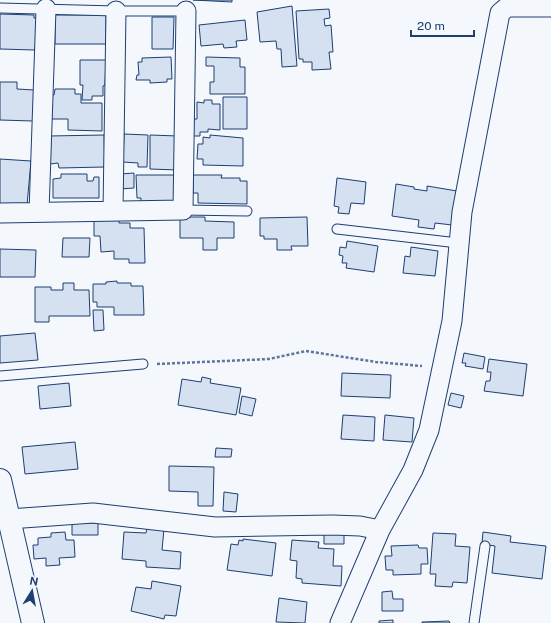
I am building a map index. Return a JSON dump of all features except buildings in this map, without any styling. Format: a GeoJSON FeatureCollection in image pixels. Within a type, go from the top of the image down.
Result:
{"type":"FeatureCollection","features":[{"type":"Feature","properties":{"kind":"street"},"geometry":{"type":"LineString","coordinates":[[340,623],[380,530],[414,470],[429,430],[452,321],[458,242],[462,212],[500,13],[507,7],[551,8]]}},
{"type":"Feature","properties":{"kind":"street"},"geometry":{"type":"LineString","coordinates":[[39,212],[46,9]]}},
{"type":"Feature","properties":{"kind":"street"},"geometry":{"type":"LineString","coordinates":[[113,211],[116,11]]}},
{"type":"Feature","properties":{"kind":"street"},"geometry":{"type":"LineString","coordinates":[[0,213],[183,210],[186,11]]}},
{"type":"Feature","properties":{"kind":"street"},"geometry":{"type":"LineString","coordinates":[[0,480],[4,518],[33,623]]}},
{"type":"Feature","properties":{"kind":"street"},"geometry":{"type":"LineString","coordinates":[[4,518],[93,513],[215,527],[332,524],[360,526],[380,530]]}},
{"type":"Feature","properties":{"kind":"lane"},"geometry":{"type":"LineString","coordinates":[[0,8],[186,11]]}},
{"type":"Feature","properties":{"kind":"lane"},"geometry":{"type":"LineString","coordinates":[[183,210],[247,211]]}},
{"type":"Feature","properties":{"kind":"lane"},"geometry":{"type":"LineString","coordinates":[[337,229],[458,242]]}},
{"type":"Feature","properties":{"kind":"lane"},"geometry":{"type":"LineString","coordinates":[[0,376],[143,364]]}},
{"type":"Feature","properties":{"kind":"lane"},"geometry":{"type":"LineString","coordinates":[[474,623],[485,546]]}},
{"type":"Feature","properties":{"kind":"path"},"geometry":{"type":"LineString","coordinates":[[143,364],[269,359],[306,351],[362,360],[442,368]]}}]}
